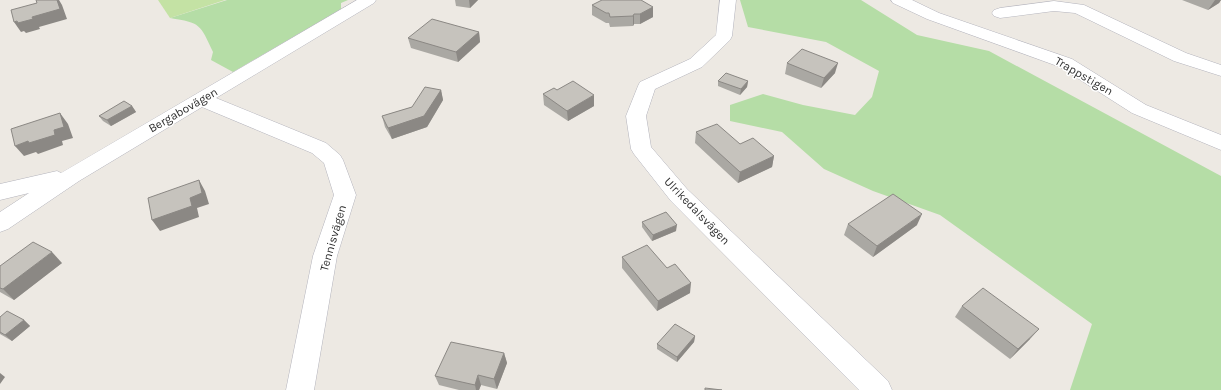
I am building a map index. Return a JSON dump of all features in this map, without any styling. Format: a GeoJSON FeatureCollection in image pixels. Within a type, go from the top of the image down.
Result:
{"type":"FeatureCollection","features":[{"type":"Feature","properties":{"kind":"street","name":"Bergabovägen"},"geometry":{"type":"LineString","coordinates":[[0,223],[71,176],[368,0]]}},
{"type":"Feature","properties":{"kind":"street","name":"Ulrikedalsvägen"},"geometry":{"type":"LineString","coordinates":[[728,0],[724,36],[696,63],[647,86],[636,116],[641,149],[678,195],[878,390]]}},
{"type":"Feature","properties":{"kind":"street","name":"Trappstigen"},"geometry":{"type":"LineString","coordinates":[[899,0],[933,16],[1066,63],[1139,109],[1221,143]]}},
{"type":"Feature","properties":{"kind":"street"},"geometry":{"type":"LineString","coordinates":[[1000,13],[1054,6],[1078,8],[1167,52],[1221,71]]}},
{"type":"Feature","properties":{"kind":"street","name":"Tennisvägen"},"geometry":{"type":"LineString","coordinates":[[201,99],[319,148],[333,160],[345,195],[325,256],[300,390]]}},
{"type":"Feature","properties":{"kind":"street"},"geometry":{"type":"LineString","coordinates":[[0,192],[71,176]]}},
{"type":"Feature","properties":{"kind":"green space"},"geometry":{"type":"Polygon","coordinates":[[[158,0],[225,0],[170,18],[158,0]]]}},
{"type":"Feature","properties":{"kind":"green space"},"geometry":{"type":"Polygon","coordinates":[[[227,0],[348,0],[341,3],[341,9],[233,72],[211,60],[213,52],[202,30],[198,26],[188,21],[170,18],[227,0]]]}},
{"type":"Feature","properties":{"kind":"green space"},"geometry":{"type":"Polygon","coordinates":[[[740,0],[861,0],[917,35],[989,51],[1221,176],[1221,390],[1070,390],[1092,324],[940,215],[873,191],[824,169],[782,132],[730,121],[730,105],[763,94],[803,105],[855,115],[872,97],[879,71],[826,42],[748,27],[740,0]]]}},
{"type":"Feature","properties":{"kind":"building"},"geometry":{"type":"Polygon","coordinates":[[[36,0],[57,0],[60,9],[32,17],[33,19],[18,23],[17,21],[14,22],[11,10],[37,3],[36,0]]]}},
{"type":"Feature","properties":{"kind":"building"},"geometry":{"type":"Polygon","coordinates":[[[602,0],[641,0],[653,7],[640,14],[634,14],[633,16],[610,17],[609,13],[606,13],[592,5],[602,0]]]}},
{"type":"Feature","properties":{"kind":"building"},"geometry":{"type":"Polygon","coordinates":[[[432,19],[479,32],[456,52],[408,38],[432,19]]]}},
{"type":"Feature","properties":{"kind":"building"},"geometry":{"type":"Polygon","coordinates":[[[802,49],[838,63],[824,78],[787,63],[802,49]]]}},
{"type":"Feature","properties":{"kind":"building"},"geometry":{"type":"Polygon","coordinates":[[[726,73],[748,81],[741,89],[718,81],[726,73]]]}},
{"type":"Feature","properties":{"kind":"building"},"geometry":{"type":"Polygon","coordinates":[[[573,81],[594,95],[567,111],[543,94],[554,88],[557,90],[573,81]]]}},
{"type":"Feature","properties":{"kind":"building"},"geometry":{"type":"Polygon","coordinates":[[[425,87],[441,90],[424,116],[388,128],[382,116],[412,107],[425,87]]]}},
{"type":"Feature","properties":{"kind":"building"},"geometry":{"type":"Polygon","coordinates":[[[124,101],[132,106],[107,120],[99,116],[124,101]]]}},
{"type":"Feature","properties":{"kind":"building"},"geometry":{"type":"Polygon","coordinates":[[[60,113],[64,127],[54,130],[55,135],[29,143],[28,141],[15,146],[11,129],[60,113]]]}},
{"type":"Feature","properties":{"kind":"building"},"geometry":{"type":"Polygon","coordinates":[[[717,124],[740,144],[753,138],[774,156],[740,172],[696,132],[717,124]]]}},
{"type":"Feature","properties":{"kind":"building"},"geometry":{"type":"Polygon","coordinates":[[[199,180],[202,193],[190,198],[192,206],[152,220],[148,198],[199,180]]]}},
{"type":"Feature","properties":{"kind":"building"},"geometry":{"type":"Polygon","coordinates":[[[893,194],[922,214],[877,246],[848,224],[893,194]]]}},
{"type":"Feature","properties":{"kind":"building"},"geometry":{"type":"Polygon","coordinates":[[[666,212],[677,225],[653,235],[642,222],[666,212]]]}},
{"type":"Feature","properties":{"kind":"building"},"geometry":{"type":"Polygon","coordinates":[[[33,242],[52,252],[3,289],[0,288],[0,266],[33,242]]]}},
{"type":"Feature","properties":{"kind":"building"},"geometry":{"type":"Polygon","coordinates":[[[647,245],[667,268],[675,264],[691,283],[658,301],[622,257],[647,245]]]}},
{"type":"Feature","properties":{"kind":"building"},"geometry":{"type":"Polygon","coordinates":[[[983,288],[1039,329],[1018,349],[962,306],[983,288]]]}},
{"type":"Feature","properties":{"kind":"building"},"geometry":{"type":"Polygon","coordinates":[[[7,311],[24,320],[5,335],[0,332],[0,317],[7,311]]]}},
{"type":"Feature","properties":{"kind":"building"},"geometry":{"type":"Polygon","coordinates":[[[675,324],[695,336],[677,357],[657,344],[675,324]]]}},
{"type":"Feature","properties":{"kind":"building"},"geometry":{"type":"Polygon","coordinates":[[[451,342],[504,353],[494,379],[478,375],[475,385],[435,376],[451,342]]]}},
{"type":"Feature","properties":{"kind":"building"},"geometry":{"type":"Polygon","coordinates":[[[705,388],[722,390],[705,390],[705,388]]]}}]}
